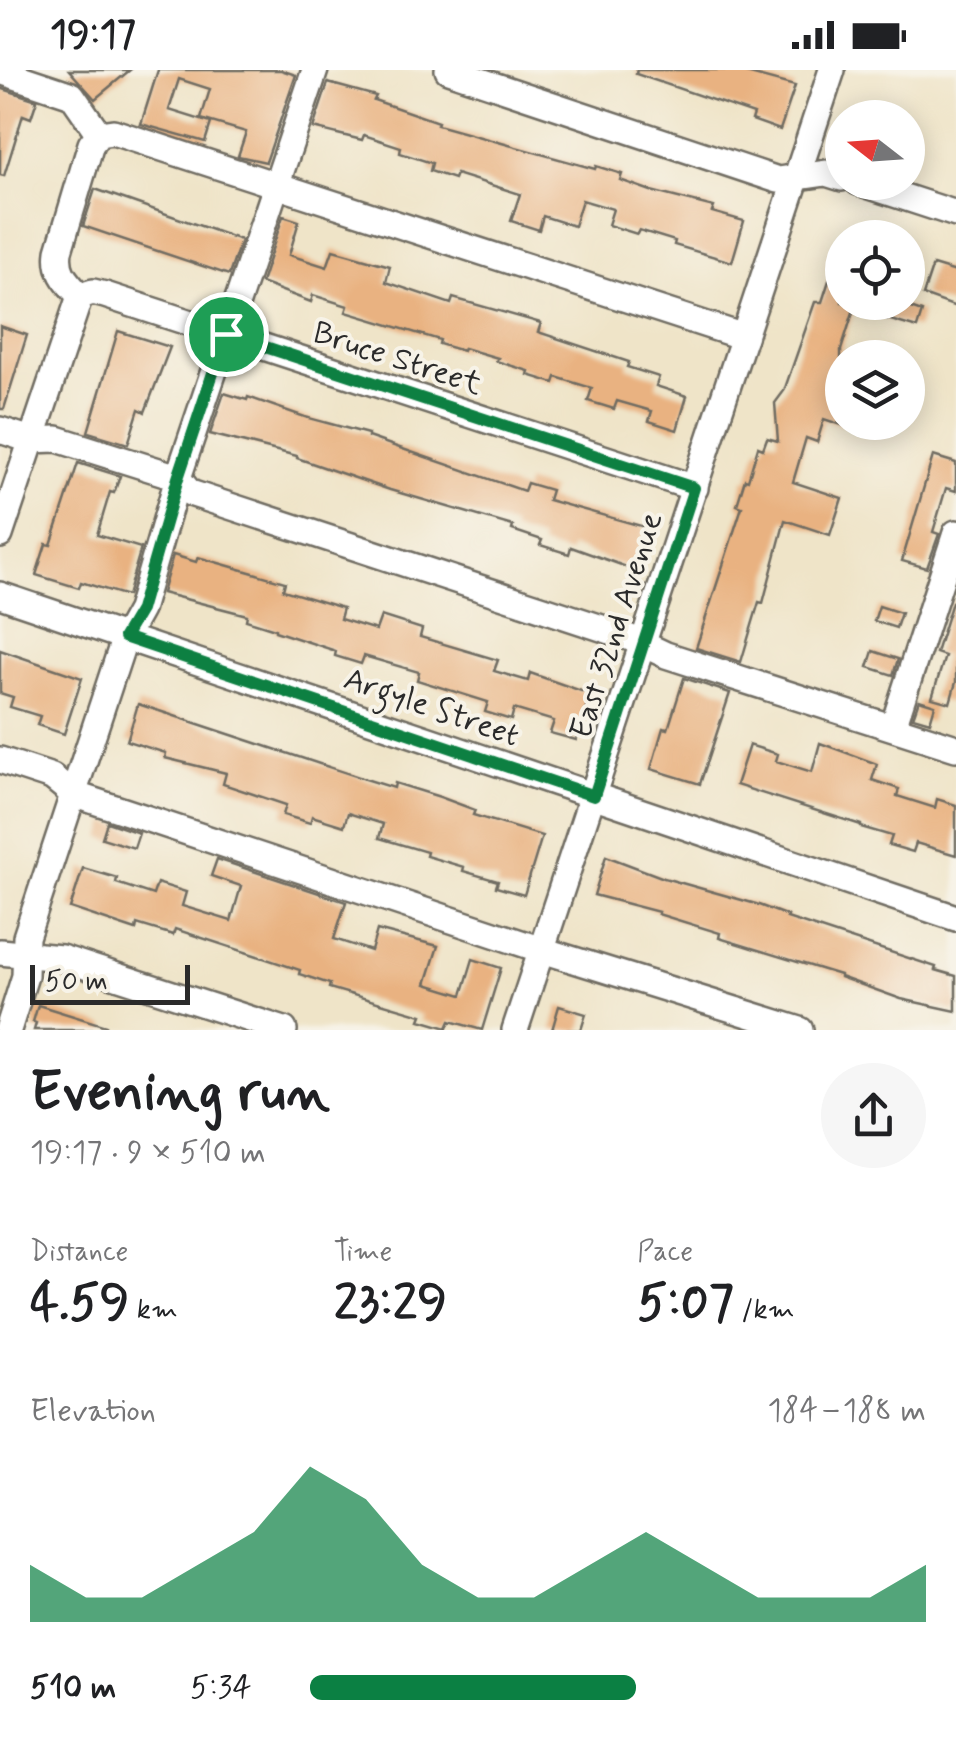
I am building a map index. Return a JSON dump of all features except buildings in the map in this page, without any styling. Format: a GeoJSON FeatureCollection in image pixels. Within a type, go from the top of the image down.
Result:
{"type":"FeatureCollection","features":[{"type":"Feature","properties":{"kind":"street"},"geometry":{"type":"LineString","coordinates":[[8,1030],[25,976],[12,952],[73,794],[124,637],[140,610],[178,478],[315,70]]}},
{"type":"Feature","properties":{"kind":"street"},"geometry":{"type":"LineString","coordinates":[[448,70],[778,180],[825,172]]}},
{"type":"Feature","properties":{"kind":"street","name":"East 32nd Avenue"},"geometry":{"type":"LineString","coordinates":[[516,1030],[832,70]]}},
{"type":"Feature","properties":{"kind":"street"},"geometry":{"type":"LineString","coordinates":[[0,71],[72,95],[98,134]]}},
{"type":"Feature","properties":{"kind":"street"},"geometry":{"type":"LineString","coordinates":[[0,535],[80,296],[61,276],[58,264],[91,144],[98,134],[113,132],[744,337]]}},
{"type":"Feature","properties":{"kind":"street"},"geometry":{"type":"LineString","coordinates":[[913,200],[956,214]]}},
{"type":"Feature","properties":{"kind":"street","name":"Bruce Street"},"geometry":{"type":"LineString","coordinates":[[80,296],[93,292],[694,488]]}},
{"type":"Feature","properties":{"kind":"street"},"geometry":{"type":"LineString","coordinates":[[0,430],[31,440],[57,439],[178,478],[190,493],[626,636],[666,656],[956,748]]}},
{"type":"Feature","properties":{"kind":"street"},"geometry":{"type":"LineString","coordinates":[[894,727],[956,533]]}},
{"type":"Feature","properties":{"kind":"street","name":"Argyle Street"},"geometry":{"type":"LineString","coordinates":[[0,595],[956,918]]}},
{"type":"Feature","properties":{"kind":"street"},"geometry":{"type":"LineString","coordinates":[[0,760],[52,777],[73,794],[542,950],[800,1030]]}},
{"type":"Feature","properties":{"kind":"street"},"geometry":{"type":"LineString","coordinates":[[12,952],[61,958],[284,1030]]}},
{"type":"Feature","properties":{"kind":"route"},"geometry":{"type":"LineString","coordinates":[[226,334],[694,488],[594,796],[124,637],[140,610],[226,334]]}}]}
